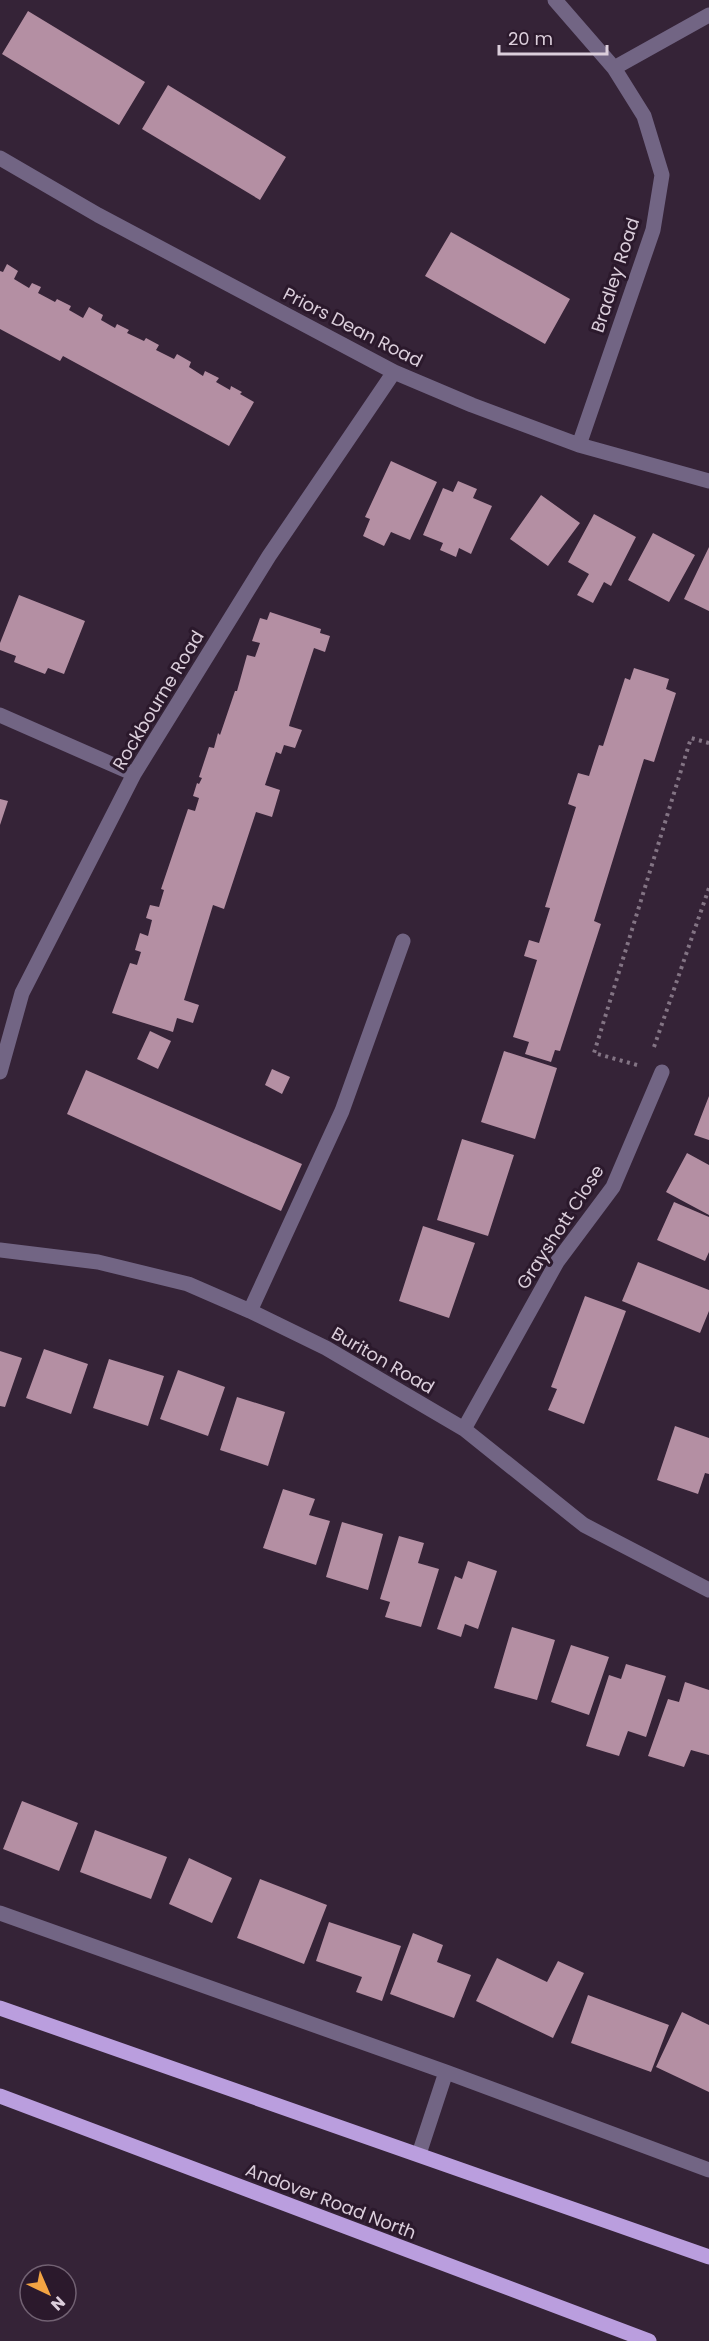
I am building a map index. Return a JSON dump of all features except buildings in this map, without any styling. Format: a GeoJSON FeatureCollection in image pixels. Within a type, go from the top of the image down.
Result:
{"type":"FeatureCollection","features":[{"type":"Feature","properties":{"kind":"main road"},"geometry":{"type":"LineString","coordinates":[[0,2008],[709,2257]]}},
{"type":"Feature","properties":{"kind":"main road","name":"Andover Road North"},"geometry":{"type":"LineString","coordinates":[[0,2096],[649,2341]]}},
{"type":"Feature","properties":{"kind":"street","name":"Bradley Road"},"geometry":{"type":"LineString","coordinates":[[555,0],[614,68],[644,116],[662,175],[652,230],[579,446]]}},
{"type":"Feature","properties":{"kind":"street"},"geometry":{"type":"LineString","coordinates":[[614,68],[709,15]]}},
{"type":"Feature","properties":{"kind":"street","name":"Priors Dean Road"},"geometry":{"type":"LineString","coordinates":[[0,158],[98,215],[394,372],[579,446],[709,481]]}},
{"type":"Feature","properties":{"kind":"street","name":"Rockbourne Road"},"geometry":{"type":"LineString","coordinates":[[0,1072],[22,993],[134,774],[269,556],[394,372]]}},
{"type":"Feature","properties":{"kind":"street"},"geometry":{"type":"LineString","coordinates":[[0,715],[134,774]]}},
{"type":"Feature","properties":{"kind":"street"},"geometry":{"type":"LineString","coordinates":[[250,1311],[342,1111],[403,941]]}},
{"type":"Feature","properties":{"kind":"street","name":"Grayshott Close"},"geometry":{"type":"LineString","coordinates":[[464,1429],[558,1262],[613,1187],[662,1072]]}},
{"type":"Feature","properties":{"kind":"street","name":"Buriton Road"},"geometry":{"type":"LineString","coordinates":[[0,1251],[98,1262],[188,1284],[250,1311],[326,1348],[464,1429],[584,1525],[709,1590]]}},
{"type":"Feature","properties":{"kind":"street"},"geometry":{"type":"LineString","coordinates":[[0,1913],[446,2072],[709,2170]]}},
{"type":"Feature","properties":{"kind":"street"},"geometry":{"type":"LineString","coordinates":[[419,2154],[446,2072]]}},
{"type":"Feature","properties":{"kind":"path"},"geometry":{"type":"LineString","coordinates":[[662,1072],[594,1053],[691,738],[709,743]]}},
{"type":"Feature","properties":{"kind":"path"},"geometry":{"type":"LineString","coordinates":[[647,1068],[709,888]]}}]}
